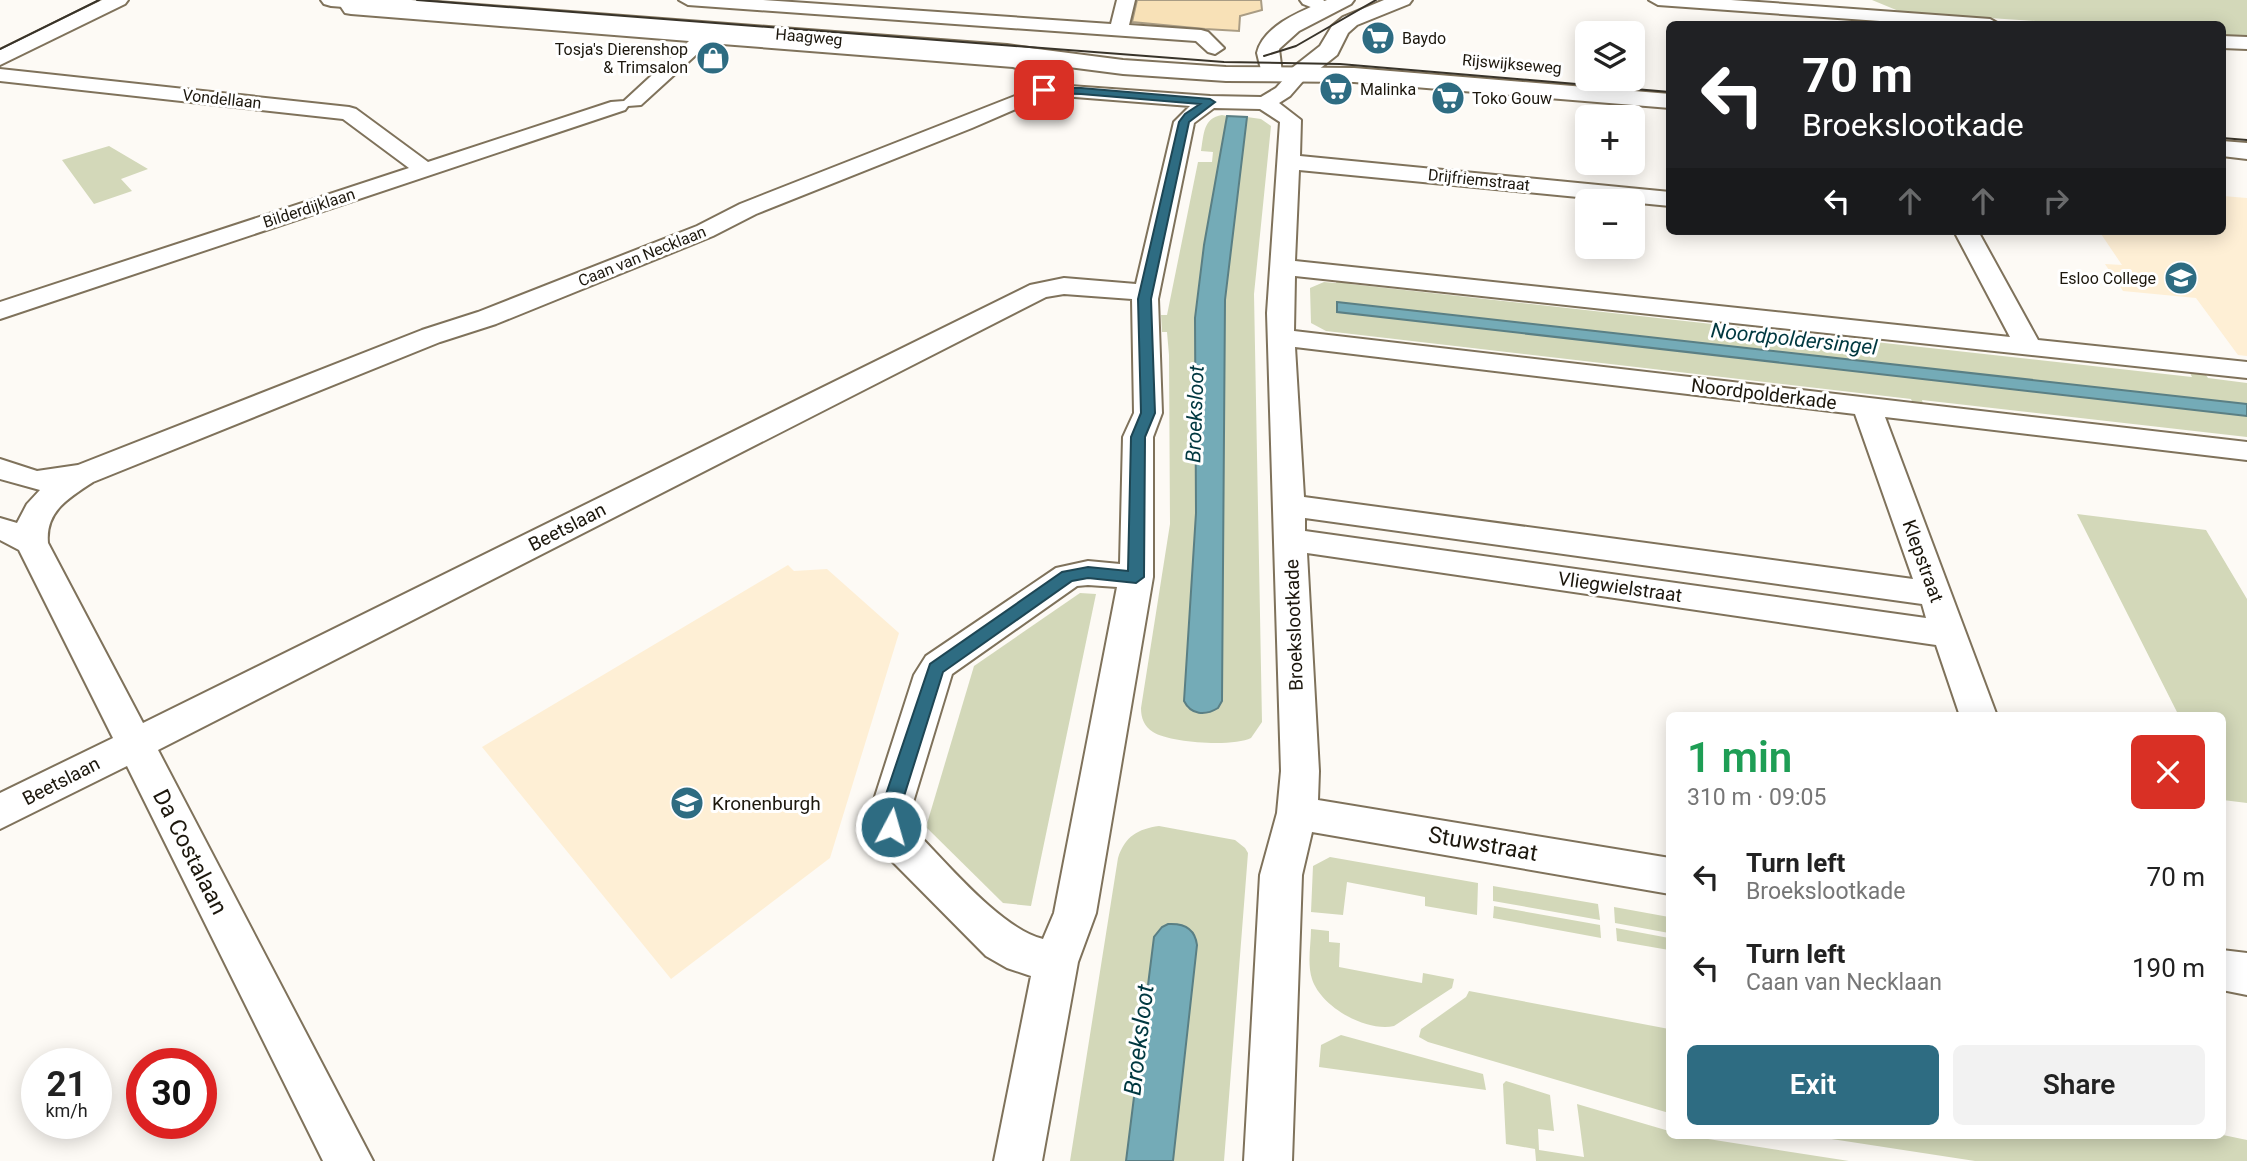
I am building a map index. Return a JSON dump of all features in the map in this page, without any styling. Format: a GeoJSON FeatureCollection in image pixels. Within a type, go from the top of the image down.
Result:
{"type":"FeatureCollection","features":[{"type":"Feature","properties":{"kind":"main road"},"geometry":{"type":"LineString","coordinates":[[50,11],[73,0]]}},
{"type":"Feature","properties":{"kind":"main road"},"geometry":{"type":"LineString","coordinates":[[0,58],[118,0]]}},
{"type":"Feature","properties":{"kind":"main road","name":"Haagweg"},"geometry":{"type":"LineString","coordinates":[[576,0],[1215,48],[1252,48]]}},
{"type":"Feature","properties":{"kind":"main road"},"geometry":{"type":"LineString","coordinates":[[1300,73],[1329,49],[1339,30],[1350,21],[1402,0]]}},
{"type":"Feature","properties":{"kind":"main road","name":"Haagweg"},"geometry":{"type":"LineString","coordinates":[[338,1],[1007,52],[1123,67],[1217,74],[1271,73]]}},
{"type":"Feature","properties":{"kind":"main road"},"geometry":{"type":"LineString","coordinates":[[1252,48],[1279,36],[1326,3]]}},
{"type":"Feature","properties":{"kind":"main road"},"geometry":{"type":"LineString","coordinates":[[1252,48],[1359,51]]}},
{"type":"Feature","properties":{"kind":"main road"},"geometry":{"type":"LineString","coordinates":[[1252,48],[1271,73]]}},
{"type":"Feature","properties":{"kind":"main road","name":"Rijswijkseweg"},"geometry":{"type":"LineString","coordinates":[[1271,73],[1354,75],[1666,102]]}},
{"type":"Feature","properties":{"kind":"main road"},"geometry":{"type":"LineString","coordinates":[[2226,148],[2247,150]]}},
{"type":"Feature","properties":{"kind":"street","name":"Haagweg"},"geometry":{"type":"LineString","coordinates":[[688,0],[747,2],[1201,36],[1215,48]]}},
{"type":"Feature","properties":{"kind":"street"},"geometry":{"type":"LineString","coordinates":[[1118,31],[1126,0]]}},
{"type":"Feature","properties":{"kind":"street"},"geometry":{"type":"LineString","coordinates":[[1658,0],[1952,21]]}},
{"type":"Feature","properties":{"kind":"street","name":"Haagweg"},"geometry":{"type":"LineString","coordinates":[[338,1],[351,9],[1021,62],[1036,68],[1050,90]]}},
{"type":"Feature","properties":{"kind":"street","name":"Bilderdijklaan"},"geometry":{"type":"LineString","coordinates":[[0,311],[626,103],[704,37]]}},
{"type":"Feature","properties":{"kind":"street"},"geometry":{"type":"LineString","coordinates":[[2226,41],[2247,43]]}},
{"type":"Feature","properties":{"kind":"street"},"geometry":{"type":"LineString","coordinates":[[1265,103],[1271,73]]}},
{"type":"Feature","properties":{"kind":"street"},"geometry":{"type":"LineString","coordinates":[[1018,1161],[1056,962],[1075,913],[1136,577],[1138,437],[1148,413],[1146,292],[1184,122],[1210,102],[1265,103],[1283,93],[1300,73]]}},
{"type":"Feature","properties":{"kind":"street","name":"Vondellaan"},"geometry":{"type":"LineString","coordinates":[[0,75],[349,113],[425,170]]}},
{"type":"Feature","properties":{"kind":"street","name":"Caan van Necklaan"},"geometry":{"type":"LineString","coordinates":[[82,475],[431,336],[487,318],[705,231],[748,209],[965,124],[1033,93],[1050,90],[1210,102]]}},
{"type":"Feature","properties":{"kind":"street","name":"Broekslootkade"},"geometry":{"type":"LineString","coordinates":[[1265,103],[1291,119],[1282,267],[1281,337],[1300,771],[1297,813],[1281,875],[1268,1161]]}},
{"type":"Feature","properties":{"kind":"street","name":"Drijfriemstraat"},"geometry":{"type":"LineString","coordinates":[[1289,162],[1666,198]]}},
{"type":"Feature","properties":{"kind":"street"},"geometry":{"type":"LineString","coordinates":[[1968,235],[2028,346]]}},
{"type":"Feature","properties":{"kind":"street"},"geometry":{"type":"LineString","coordinates":[[1282,267],[2247,370]]}},
{"type":"Feature","properties":{"kind":"street","name":"Beetslaan"},"geometry":{"type":"LineString","coordinates":[[0,812],[1031,293],[1064,286],[1146,292]]}},
{"type":"Feature","properties":{"kind":"street","name":"Noordpolderkade"},"geometry":{"type":"LineString","coordinates":[[1281,337],[2247,451]]}},
{"type":"Feature","properties":{"kind":"street","name":"Klepstraat"},"geometry":{"type":"LineString","coordinates":[[1867,406],[1978,712]]}},
{"type":"Feature","properties":{"kind":"street"},"geometry":{"type":"LineString","coordinates":[[0,469],[36,481],[82,475]]}},
{"type":"Feature","properties":{"kind":"street","name":"Da Costalaan"},"geometry":{"type":"LineString","coordinates":[[82,475],[62,488],[39,510],[30,530],[16,536],[135,744],[349,1161]]}},
{"type":"Feature","properties":{"kind":"street","name":"Vliegwielstraat"},"geometry":{"type":"LineString","coordinates":[[1290,506],[1935,594]]}},
{"type":"Feature","properties":{"kind":"street","name":"Vliegwielstraat"},"geometry":{"type":"LineString","coordinates":[[1291,540],[1950,634]]}},
{"type":"Feature","properties":{"kind":"street"},"geometry":{"type":"LineString","coordinates":[[1056,962],[1022,954],[1001,942],[982,926],[899,842],[891,827],[891,809],[932,675],[942,662],[1068,576],[1088,573],[1136,577]]}},
{"type":"Feature","properties":{"kind":"street","name":"Stuwstraat"},"geometry":{"type":"LineString","coordinates":[[1297,813],[1666,875]]}},
{"type":"Feature","properties":{"kind":"street"},"geometry":{"type":"LineString","coordinates":[[2226,971],[2247,974]]}},
{"type":"Feature","properties":{"kind":"shaded area","name":"Esloo College"},"geometry":{"type":"Polygon","coordinates":[[[2226,196],[2247,198],[2247,356],[2238,355],[2196,298],[2123,291],[2105,264],[2122,265],[2102,235],[2226,235],[2226,196]]]}},
{"type":"Feature","properties":{"kind":"shaded area","name":"Kronenburgh"},"geometry":{"type":"Polygon","coordinates":[[[788,565],[794,571],[827,569],[899,633],[830,858],[671,979],[482,747],[788,565]]]}},
{"type":"Feature","properties":{"kind":"green space"},"geometry":{"type":"Polygon","coordinates":[[[1872,0],[2247,0],[2247,37],[2226,35],[2226,21],[2035,21],[1901,12],[1872,0]]]}},
{"type":"Feature","properties":{"kind":"green space"},"geometry":{"type":"Polygon","coordinates":[[[1227,116],[1204,245],[1195,318],[1197,484],[1187,707],[1198,713],[1218,708],[1225,300],[1247,117],[1261,119],[1271,126],[1254,294],[1262,722],[1251,738],[1217,743],[1161,736],[1147,727],[1141,708],[1170,524],[1169,355],[1167,332],[1162,332],[1161,315],[1167,315],[1198,162],[1212,162],[1213,152],[1201,151],[1204,133],[1211,119],[1227,116]]]}},
{"type":"Feature","properties":{"kind":"green space"},"geometry":{"type":"Polygon","coordinates":[[[109,146],[148,169],[121,179],[132,191],[94,204],[62,160],[109,146]]]}},
{"type":"Feature","properties":{"kind":"green space"},"geometry":{"type":"Polygon","coordinates":[[[1337,279],[1350,280],[1350,284],[2192,377],[2189,371],[2204,372],[2208,378],[2247,383],[2247,404],[1337,302],[1338,312],[2247,416],[2247,437],[1922,400],[1924,407],[1914,406],[1911,399],[1326,331],[1311,323],[1310,288],[1324,282],[1336,283],[1337,279]]]}},
{"type":"Feature","properties":{"kind":"green space"},"geometry":{"type":"Polygon","coordinates":[[[2077,514],[2206,530],[2247,599],[2247,803],[2226,800],[2226,712],[2177,712],[2077,514]]]}},
{"type":"Feature","properties":{"kind":"green space"},"geometry":{"type":"Polygon","coordinates":[[[1080,593],[1096,594],[1031,906],[1003,903],[926,827],[974,666],[1080,593]]]}},
{"type":"Feature","properties":{"kind":"green space"},"geometry":{"type":"Polygon","coordinates":[[[1159,826],[1235,840],[1248,853],[1224,1161],[1173,1161],[1197,945],[1154,937],[1126,1161],[1070,1161],[1118,858],[1124,844],[1133,835],[1159,826]]]}},
{"type":"Feature","properties":{"kind":"green space"},"geometry":{"type":"Polygon","coordinates":[[[1330,857],[1478,883],[1477,915],[1425,906],[1425,897],[1347,882],[1343,915],[1311,912],[1313,866],[1330,857]]]}},
{"type":"Feature","properties":{"kind":"green space"},"geometry":{"type":"Polygon","coordinates":[[[1493,886],[1598,904],[1600,920],[1493,901],[1493,886]]]}},
{"type":"Feature","properties":{"kind":"green space"},"geometry":{"type":"Polygon","coordinates":[[[1494,906],[1600,925],[1601,938],[1493,918],[1494,906]]]}},
{"type":"Feature","properties":{"kind":"green space"},"geometry":{"type":"Polygon","coordinates":[[[1614,907],[1666,916],[1666,932],[1615,923],[1614,907]]]}},
{"type":"Feature","properties":{"kind":"green space"},"geometry":{"type":"Polygon","coordinates":[[[1616,928],[1666,937],[1666,949],[1617,941],[1616,928]]]}},
{"type":"Feature","properties":{"kind":"green space"},"geometry":{"type":"Polygon","coordinates":[[[1311,929],[1329,931],[1329,942],[1340,943],[1339,967],[1422,983],[1423,973],[1454,979],[1452,988],[1394,1026],[1383,1027],[1358,1021],[1335,1008],[1317,989],[1310,967],[1311,929]]]}},
{"type":"Feature","properties":{"kind":"green space"},"geometry":{"type":"Polygon","coordinates":[[[1469,991],[1666,1028],[1666,1112],[1428,1042],[1419,1037],[1421,1029],[1466,997],[1469,991]]]}},
{"type":"Feature","properties":{"kind":"green space"},"geometry":{"type":"Polygon","coordinates":[[[1341,1035],[1483,1074],[1486,1090],[1319,1067],[1321,1045],[1341,1035]]]}},
{"type":"Feature","properties":{"kind":"green space"},"geometry":{"type":"Polygon","coordinates":[[[1506,1081],[1550,1095],[1554,1131],[1538,1129],[1539,1150],[1584,1157],[1577,1104],[1666,1130],[1666,1139],[1708,1139],[1849,1161],[1536,1161],[1535,1149],[1506,1144],[1503,1084],[1506,1081]]]}},
{"type":"Feature","properties":{"kind":"green space"},"geometry":{"type":"Polygon","coordinates":[[[2226,1136],[2247,1140],[2247,1161],[1975,1161],[1832,1139],[2226,1139],[2226,1136]]]}},
{"type":"Feature","properties":{"kind":"water"},"geometry":{"type":"Polygon","coordinates":[[[1227,116],[1247,117],[1225,300],[1222,701],[1218,708],[1199,713],[1190,709],[1184,701],[1196,513],[1195,318],[1204,245],[1227,116]]]}},
{"type":"Feature","properties":{"kind":"water"},"geometry":{"type":"Polygon","coordinates":[[[1337,302],[2247,404],[2247,416],[1337,312],[1337,302]]]}},
{"type":"Feature","properties":{"kind":"water"},"geometry":{"type":"Polygon","coordinates":[[[1168,924],[1179,924],[1188,928],[1194,934],[1197,945],[1173,1161],[1126,1161],[1154,937],[1168,924]]]}},
{"type":"Feature","properties":{"kind":"building"},"geometry":{"type":"Polygon","coordinates":[[[1137,0],[1261,0],[1262,10],[1240,16],[1239,31],[1205,29],[1132,22],[1137,0]]]}},
{"type":"Feature","properties":{"kind":"tram line"},"geometry":{"type":"LineString","coordinates":[[0,49],[99,0]]}},
{"type":"Feature","properties":{"kind":"tram line"},"geometry":{"type":"LineString","coordinates":[[417,0],[1224,62],[1340,64],[1666,92]]}},
{"type":"Feature","properties":{"kind":"tram line"},"geometry":{"type":"LineString","coordinates":[[1264,56],[1296,46],[1376,0]]}},
{"type":"Feature","properties":{"kind":"tram line"},"geometry":{"type":"LineString","coordinates":[[2226,138],[2247,140]]}},
{"type":"Feature","properties":{"kind":"place","name":"Baydo"},"geometry":{"type":"Point","coordinates":[1378,38]}},
{"type":"Feature","properties":{"kind":"place","name":"Tosja's Dierenshop & Trimsalon"},"geometry":{"type":"Point","coordinates":[713,58]}},
{"type":"Feature","properties":{"kind":"place","name":"Malinka"},"geometry":{"type":"Point","coordinates":[1336,89]}},
{"type":"Feature","properties":{"kind":"place","name":"Toko Gouw"},"geometry":{"type":"Point","coordinates":[1448,98]}},
{"type":"Feature","properties":{"kind":"place","name":"Esloo College"},"geometry":{"type":"Point","coordinates":[2181,278]}},
{"type":"Feature","properties":{"kind":"place","name":"Kronenburgh"},"geometry":{"type":"Point","coordinates":[687,803]}},
{"type":"Feature","properties":{"kind":"route"},"geometry":{"type":"LineString","coordinates":[[891,827],[891,809],[936,668],[948,657],[1068,576],[1088,573],[1136,577],[1138,437],[1148,413],[1144,299],[1184,122],[1210,102],[1044,90]]}},
{"type":"Feature","properties":{"kind":"water label","name":"Noordpoldersingel"},"geometry":{"type":"Point","coordinates":[1794,339]}},
{"type":"Feature","properties":{"kind":"water label","name":"Broeksloot"},"geometry":{"type":"Point","coordinates":[1195,414]}},
{"type":"Feature","properties":{"kind":"water label","name":"Broeksloot"},"geometry":{"type":"Point","coordinates":[1139,1040]}}]}
